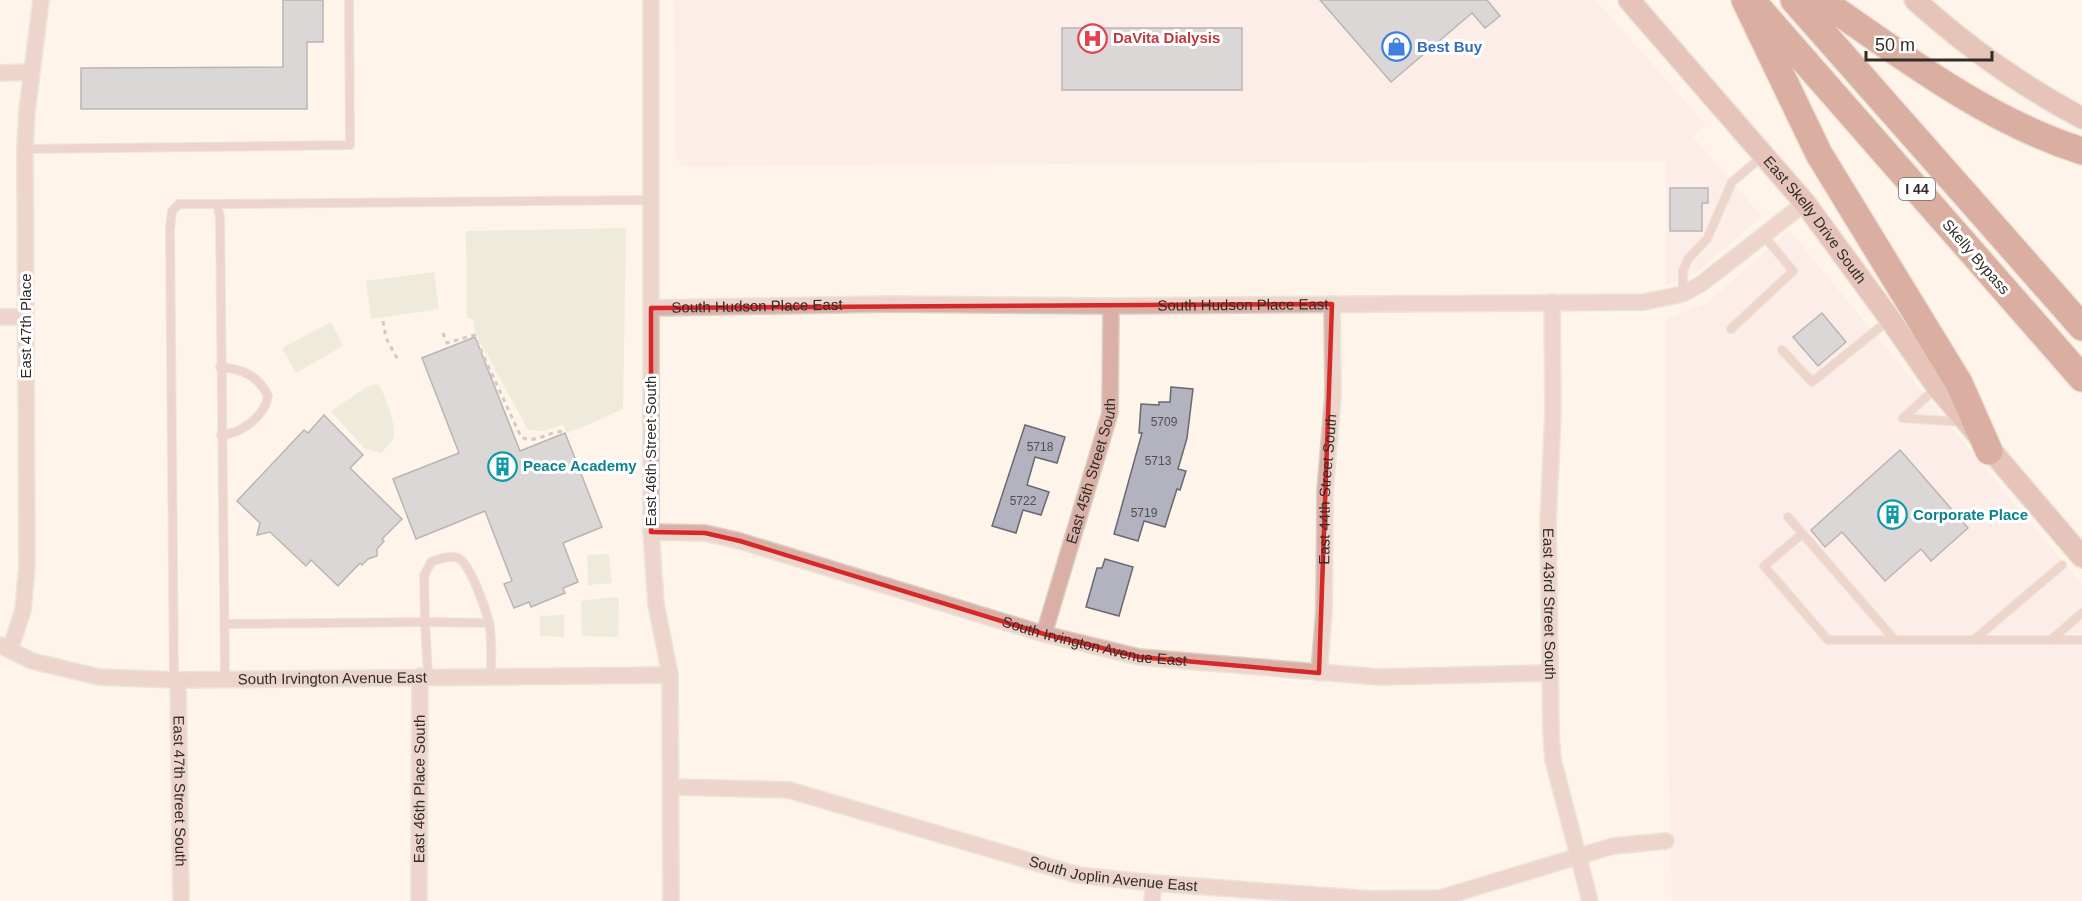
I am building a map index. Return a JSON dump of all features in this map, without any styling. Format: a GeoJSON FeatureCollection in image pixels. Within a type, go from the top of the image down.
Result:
{"type":"FeatureCollection","features":[{"type":"Feature","properties":{"kind":"highway"},"geometry":{"type":"LineString","coordinates":[[1745,0],[1819,153],[1959,383],[1989,451]]}},
{"type":"Feature","properties":{"kind":"highway","name":"Skelly Bypass"},"geometry":{"type":"LineString","coordinates":[[1752,0],[2082,378]]}},
{"type":"Feature","properties":{"kind":"highway","name":"I 44"},"geometry":{"type":"LineString","coordinates":[[1794,0],[2082,327]]}},
{"type":"Feature","properties":{"kind":"highway"},"geometry":{"type":"LineString","coordinates":[[1821,0],[1966,98],[2024,128],[2082,151]]}},
{"type":"Feature","properties":{"kind":"main road","name":"East Skelly Drive South"},"geometry":{"type":"LineString","coordinates":[[1629,0],[1805,203],[1937,387],[1989,451],[2082,557]]}},
{"type":"Feature","properties":{"kind":"main road"},"geometry":{"type":"LineString","coordinates":[[1915,0],[1962,42],[1990,63],[2082,118]]}},
{"type":"Feature","properties":{"kind":"street","name":"East 47th Place"},"geometry":{"type":"LineString","coordinates":[[5,648],[23,610],[27,566],[25,148],[31,72],[41,0]]}},
{"type":"Feature","properties":{"kind":"street","name":"East 46th Street South"},"geometry":{"type":"LineString","coordinates":[[651,0],[651,532],[656,604],[670,675],[672,901]]}},
{"type":"Feature","properties":{"kind":"street"},"geometry":{"type":"LineString","coordinates":[[0,73],[31,72]]}},
{"type":"Feature","properties":{"kind":"street","name":"South Hudson Place East"},"geometry":{"type":"LineString","coordinates":[[651,308],[889,304],[1111,306],[1644,302],[1683,294],[1716,274],[1805,203]]}},
{"type":"Feature","properties":{"kind":"street","name":"East 43rd Street South"},"geometry":{"type":"LineString","coordinates":[[1552,302],[1553,413],[1548,522],[1553,760],[1590,901]]}},
{"type":"Feature","properties":{"kind":"street","name":"East 44th Street South"},"geometry":{"type":"LineString","coordinates":[[1319,673],[1324,610],[1325,491],[1333,396],[1332,304]]}},
{"type":"Feature","properties":{"kind":"street","name":"East 45th Street South"},"geometry":{"type":"LineString","coordinates":[[1044,634],[1110,413],[1111,306]]}},
{"type":"Feature","properties":{"kind":"street"},"geometry":{"type":"LineString","coordinates":[[0,317],[26,317]]}},
{"type":"Feature","properties":{"kind":"street","name":"South Irvington Avenue East"},"geometry":{"type":"LineString","coordinates":[[651,532],[705,533],[740,541],[1044,634],[1139,657],[1379,677],[1550,673]]}},
{"type":"Feature","properties":{"kind":"street","name":"South Irvington Avenue East"},"geometry":{"type":"LineString","coordinates":[[5,648],[32,661],[99,677],[225,680],[491,675],[670,675]]}},
{"type":"Feature","properties":{"kind":"street","name":"East 46th Place South"},"geometry":{"type":"LineString","coordinates":[[419,901],[424,676]]}},
{"type":"Feature","properties":{"kind":"street","name":"East 47th Street South"},"geometry":{"type":"LineString","coordinates":[[176,680],[181,901]]}},
{"type":"Feature","properties":{"kind":"street","name":"South Joplin Avenue East"},"geometry":{"type":"LineString","coordinates":[[671,788],[789,790],[1078,875],[1371,900],[1440,898],[1613,846],[1666,842]]}},
{"type":"Feature","properties":{"kind":"street"},"geometry":{"type":"LineString","coordinates":[[1152,901],[1154,883]]}},
{"type":"Feature","properties":{"kind":"lane"},"geometry":{"type":"LineString","coordinates":[[25,148],[350,145],[349,0]]}},
{"type":"Feature","properties":{"kind":"lane"},"geometry":{"type":"LineString","coordinates":[[1683,294],[1683,271],[1688,259],[1707,239],[1732,182],[1764,156]]}},
{"type":"Feature","properties":{"kind":"lane"},"geometry":{"type":"LineString","coordinates":[[176,680],[170,229],[172,211],[178,204],[651,201]]}},
{"type":"Feature","properties":{"kind":"lane"},"geometry":{"type":"LineString","coordinates":[[217,204],[220,217],[225,680]]}},
{"type":"Feature","properties":{"kind":"lane"},"geometry":{"type":"LineString","coordinates":[[1731,329],[1793,271],[1765,237]]}},
{"type":"Feature","properties":{"kind":"lane"},"geometry":{"type":"LineString","coordinates":[[1782,350],[1812,382],[1890,319]]}},
{"type":"Feature","properties":{"kind":"lane"},"geometry":{"type":"LineString","coordinates":[[220,368],[235,369],[250,374],[262,383],[268,396],[259,414],[242,429],[231,435],[221,435]]}},
{"type":"Feature","properties":{"kind":"lane"},"geometry":{"type":"LineString","coordinates":[[1937,387],[1903,418],[1965,422]]}},
{"type":"Feature","properties":{"kind":"lane"},"geometry":{"type":"LineString","coordinates":[[1788,518],[1894,639]]}},
{"type":"Feature","properties":{"kind":"lane"},"geometry":{"type":"LineString","coordinates":[[1802,534],[1764,566],[1828,640],[2053,638],[2082,640]]}},
{"type":"Feature","properties":{"kind":"lane"},"geometry":{"type":"LineString","coordinates":[[424,676],[424,576],[431,562],[458,557],[464,562],[477,587],[489,623],[491,675]]}},
{"type":"Feature","properties":{"kind":"lane"},"geometry":{"type":"LineString","coordinates":[[1975,639],[2062,565]]}},
{"type":"Feature","properties":{"kind":"lane"},"geometry":{"type":"LineString","coordinates":[[2053,638],[2082,613]]}},
{"type":"Feature","properties":{"kind":"lane"},"geometry":{"type":"LineString","coordinates":[[225,624],[489,623]]}},
{"type":"Feature","properties":{"kind":"path"},"geometry":{"type":"LineString","coordinates":[[384,321],[386,338],[392,353],[398,360]]}},
{"type":"Feature","properties":{"kind":"path"},"geometry":{"type":"LineString","coordinates":[[443,333],[447,342],[474,335],[521,437],[528,441],[538,440],[561,431],[566,432]]}},
{"type":"Feature","properties":{"kind":"highlighted area"},"geometry":{"type":"Polygon","coordinates":[[[1332,304],[1319,673],[1139,657],[1044,634],[740,541],[705,533],[651,532],[651,308],[1332,304]]]}},
{"type":"Feature","properties":{"kind":"shaded area"},"geometry":{"type":"Polygon","coordinates":[[[674,0],[1596,0],[1706,125],[1693,137],[1762,216],[1695,274],[1666,285],[1666,161],[683,166],[675,157],[674,0]]]}},
{"type":"Feature","properties":{"kind":"shaded area"},"geometry":{"type":"Polygon","coordinates":[[[1789,230],[2082,585],[2082,901],[1672,901],[1666,672],[1665,320],[1707,303],[1789,230]]]}},
{"type":"Feature","properties":{"kind":"green space"},"geometry":{"type":"Polygon","coordinates":[[[626,228],[623,409],[576,430],[566,432],[563,424],[545,431],[528,430],[475,333],[473,319],[467,318],[466,231],[626,228]]]}},
{"type":"Feature","properties":{"kind":"green space"},"geometry":{"type":"Polygon","coordinates":[[[434,272],[439,309],[371,319],[366,281],[434,272]]]}},
{"type":"Feature","properties":{"kind":"green space"},"geometry":{"type":"Polygon","coordinates":[[[331,322],[343,346],[296,373],[282,348],[331,322]]]}},
{"type":"Feature","properties":{"kind":"green space"},"geometry":{"type":"Polygon","coordinates":[[[378,384],[390,411],[394,427],[392,441],[381,453],[364,448],[331,411],[368,386],[378,384]]]}},
{"type":"Feature","properties":{"kind":"green space"},"geometry":{"type":"Polygon","coordinates":[[[609,554],[612,583],[588,585],[587,555],[609,554]]]}},
{"type":"Feature","properties":{"kind":"green space"},"geometry":{"type":"Polygon","coordinates":[[[616,597],[619,599],[618,637],[582,636],[581,601],[616,597]]]}},
{"type":"Feature","properties":{"kind":"green space"},"geometry":{"type":"Polygon","coordinates":[[[564,615],[564,637],[540,636],[540,616],[564,615]]]}},
{"type":"Feature","properties":{"kind":"building"},"geometry":{"type":"Polygon","coordinates":[[[283,0],[323,0],[323,42],[307,42],[307,109],[81,109],[81,68],[283,67],[283,0]]]}},
{"type":"Feature","properties":{"kind":"building","name":"Best Buy"},"geometry":{"type":"Polygon","coordinates":[[[1320,0],[1487,0],[1500,16],[1485,28],[1472,13],[1391,82],[1320,0]]]}},
{"type":"Feature","properties":{"kind":"building"},"geometry":{"type":"Polygon","coordinates":[[[1062,28],[1242,28],[1242,90],[1062,90],[1062,28]]]}},
{"type":"Feature","properties":{"kind":"building"},"geometry":{"type":"Polygon","coordinates":[[[1670,188],[1708,188],[1708,203],[1702,203],[1702,231],[1670,231],[1670,188]]]}},
{"type":"Feature","properties":{"kind":"building"},"geometry":{"type":"Polygon","coordinates":[[[1822,313],[1846,342],[1818,366],[1793,337],[1822,313]]]}},
{"type":"Feature","properties":{"kind":"building","name":"Peace Academy"},"geometry":{"type":"Polygon","coordinates":[[[475,337],[520,451],[565,433],[602,527],[563,543],[578,582],[563,588],[565,593],[531,607],[529,602],[514,608],[504,584],[512,581],[485,511],[416,539],[393,479],[459,453],[422,358],[475,337]]]}},
{"type":"Feature","properties":{"kind":"building"},"geometry":{"type":"Polygon","coordinates":[[[1171,387],[1193,389],[1187,438],[1178,469],[1186,471],[1180,490],[1177,489],[1165,527],[1144,521],[1138,541],[1114,534],[1142,433],[1139,433],[1141,404],[1159,405],[1159,402],[1170,402],[1171,387]]]}},
{"type":"Feature","properties":{"kind":"building"},"geometry":{"type":"Polygon","coordinates":[[[324,415],[363,455],[350,468],[402,519],[382,539],[384,541],[377,549],[377,556],[368,559],[362,565],[360,563],[338,586],[311,560],[306,566],[270,532],[257,535],[260,523],[237,501],[304,430],[308,433],[324,415]]]}},
{"type":"Feature","properties":{"kind":"building"},"geometry":{"type":"Polygon","coordinates":[[[1025,425],[1065,437],[1057,463],[1035,457],[1027,485],[1049,492],[1041,515],[1023,510],[1016,533],[992,526],[1025,425]]]}},
{"type":"Feature","properties":{"kind":"building","name":"Corporate Place"},"geometry":{"type":"Polygon","coordinates":[[[1900,450],[1968,528],[1931,561],[1921,549],[1885,581],[1842,532],[1825,547],[1811,530],[1900,450]]]}},
{"type":"Feature","properties":{"kind":"building"},"geometry":{"type":"Polygon","coordinates":[[[1105,559],[1133,567],[1119,616],[1086,607],[1097,568],[1102,568],[1105,559]]]}},
{"type":"Feature","properties":{"kind":"place","name":"DaVita Dialysis"},"geometry":{"type":"Point","coordinates":[1092,38]}},
{"type":"Feature","properties":{"kind":"place","name":"Best Buy"},"geometry":{"type":"Point","coordinates":[1396,47]}},
{"type":"Feature","properties":{"kind":"place","name":"Peace Academy"},"geometry":{"type":"Point","coordinates":[502,466]}},
{"type":"Feature","properties":{"kind":"place","name":"Corporate Place"},"geometry":{"type":"Point","coordinates":[1892,515]}}]}
